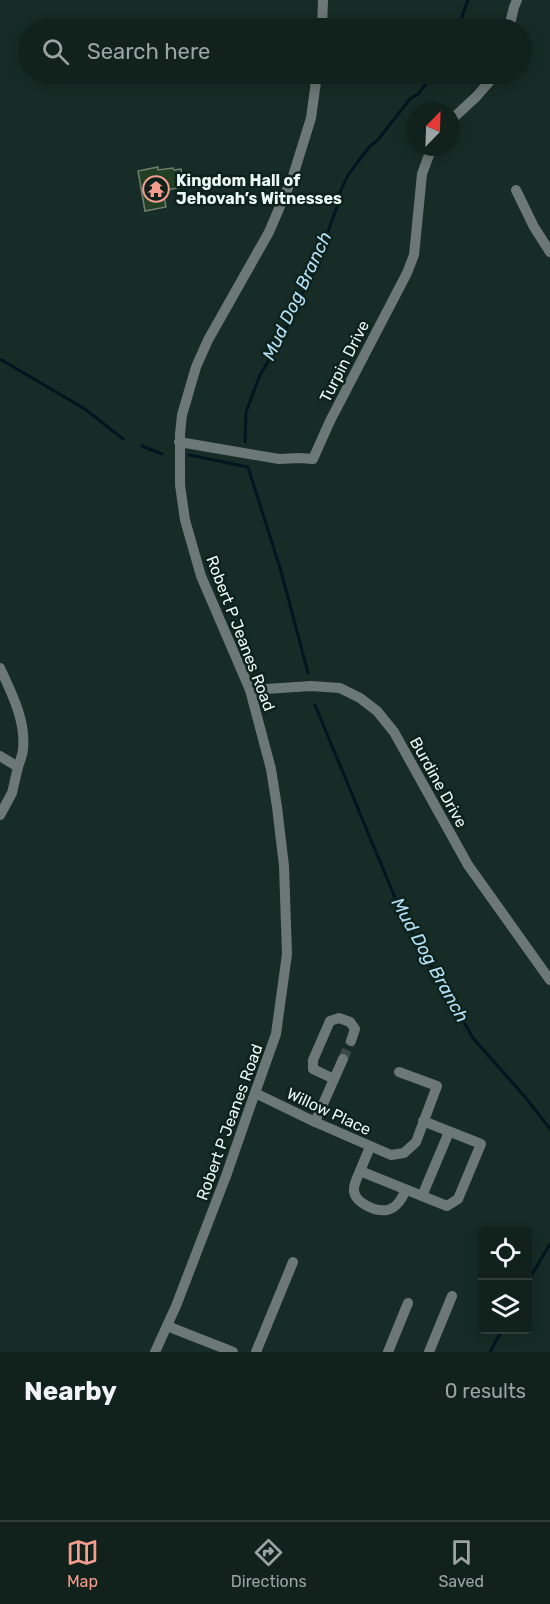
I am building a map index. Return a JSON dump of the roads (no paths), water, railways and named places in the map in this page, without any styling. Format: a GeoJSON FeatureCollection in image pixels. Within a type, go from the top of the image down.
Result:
{"type":"FeatureCollection","features":[{"type":"Feature","properties":{"kind":"street"},"geometry":{"type":"LineString","coordinates":[[322,18],[323,0]]}},
{"type":"Feature","properties":{"kind":"street"},"geometry":{"type":"LineString","coordinates":[[511,18],[518,0]]}},
{"type":"Feature","properties":{"kind":"street","name":"Robert P Jeanes Road"},"geometry":{"type":"LineString","coordinates":[[155,1352],[226,1176],[276,1034],[287,954],[284,866],[274,788],[250,690],[201,576],[185,520],[180,485],[179,442],[182,416],[196,367],[208,340],[269,232],[293,176],[311,118],[316,84]]}},
{"type":"Feature","properties":{"kind":"street"},"geometry":{"type":"LineString","coordinates":[[460,112],[487,84]]}},
{"type":"Feature","properties":{"kind":"street","name":"Turpin Drive"},"geometry":{"type":"LineString","coordinates":[[179,442],[279,459],[313,459],[414,255],[422,174],[429,156]]}},
{"type":"Feature","properties":{"kind":"street"},"geometry":{"type":"LineString","coordinates":[[516,190],[534,227],[550,252]]}},
{"type":"Feature","properties":{"kind":"street"},"geometry":{"type":"LineString","coordinates":[[0,668],[13,696],[22,729],[23,749],[12,793],[0,814]]}},
{"type":"Feature","properties":{"kind":"street","name":"Burdine Drive"},"geometry":{"type":"LineString","coordinates":[[250,690],[311,686],[340,688],[360,698],[377,711],[394,732],[468,865],[550,980]]}},
{"type":"Feature","properties":{"kind":"street"},"geometry":{"type":"LineString","coordinates":[[0,756],[18,767]]}},
{"type":"Feature","properties":{"kind":"street"},"geometry":{"type":"LineString","coordinates":[[334,1079],[313,1069],[313,1060],[330,1021],[339,1017],[350,1022],[355,1029],[351,1041]]}},
{"type":"Feature","properties":{"kind":"street"},"geometry":{"type":"LineString","coordinates":[[315,1122],[343,1059]]}},
{"type":"Feature","properties":{"kind":"street"},"geometry":{"type":"LineString","coordinates":[[360,1171],[447,1206],[458,1199],[481,1144],[423,1121],[437,1086],[399,1072]]}},
{"type":"Feature","properties":{"kind":"street","name":"Willow Place"},"geometry":{"type":"LineString","coordinates":[[255,1094],[391,1155],[404,1153],[416,1142],[423,1121]]}},
{"type":"Feature","properties":{"kind":"street"},"geometry":{"type":"LineString","coordinates":[[422,1196],[449,1132]]}},
{"type":"Feature","properties":{"kind":"street"},"geometry":{"type":"LineString","coordinates":[[370,1147],[354,1188],[355,1196],[359,1201],[378,1209],[388,1210],[402,1199],[405,1190]]}},
{"type":"Feature","properties":{"kind":"street"},"geometry":{"type":"LineString","coordinates":[[256,1352],[293,1262]]}},
{"type":"Feature","properties":{"kind":"street"},"geometry":{"type":"LineString","coordinates":[[429,1352],[452,1296]]}},
{"type":"Feature","properties":{"kind":"street"},"geometry":{"type":"LineString","coordinates":[[388,1352],[408,1303]]}},
{"type":"Feature","properties":{"kind":"street"},"geometry":{"type":"LineString","coordinates":[[167,1326],[232,1352]]}},
{"type":"Feature","properties":{"kind":"waterway","name":"Mud Dog Branch"},"geometry":{"type":"LineString","coordinates":[[462,18],[468,0]]}},
{"type":"Feature","properties":{"kind":"waterway","name":"Mud Dog Branch"},"geometry":{"type":"LineString","coordinates":[[245,442],[246,412],[260,375],[278,345],[317,262],[338,204],[337,199],[348,175],[410,99],[418,94],[426,84]]}},
{"type":"Feature","properties":{"kind":"waterway"},"geometry":{"type":"LineString","coordinates":[[0,359],[85,409],[123,439]]}},
{"type":"Feature","properties":{"kind":"waterway"},"geometry":{"type":"LineString","coordinates":[[142,446],[162,454]]}},
{"type":"Feature","properties":{"kind":"waterway","name":"Mud Dog Branch"},"geometry":{"type":"LineString","coordinates":[[189,455],[248,467],[281,571],[308,673]]}},
{"type":"Feature","properties":{"kind":"waterway","name":"Mud Dog Branch"},"geometry":{"type":"LineString","coordinates":[[315,705],[403,917],[473,1038],[550,1129]]}},
{"type":"Feature","properties":{"kind":"waterway"},"geometry":{"type":"LineString","coordinates":[[529,1280],[550,1244]]}},
{"type":"Feature","properties":{"kind":"waterway"},"geometry":{"type":"LineString","coordinates":[[490,1352],[500,1334]]}},
{"type":"Feature","properties":{"kind":"tunnel"},"geometry":{"type":"LineString","coordinates":[[343,1059],[351,1041]]}},
{"type":"Feature","properties":{"kind":"place","name":"Kingdom Hall of Jehovah’s Witnesses"},"geometry":{"type":"Point","coordinates":[156,189]}}]}
